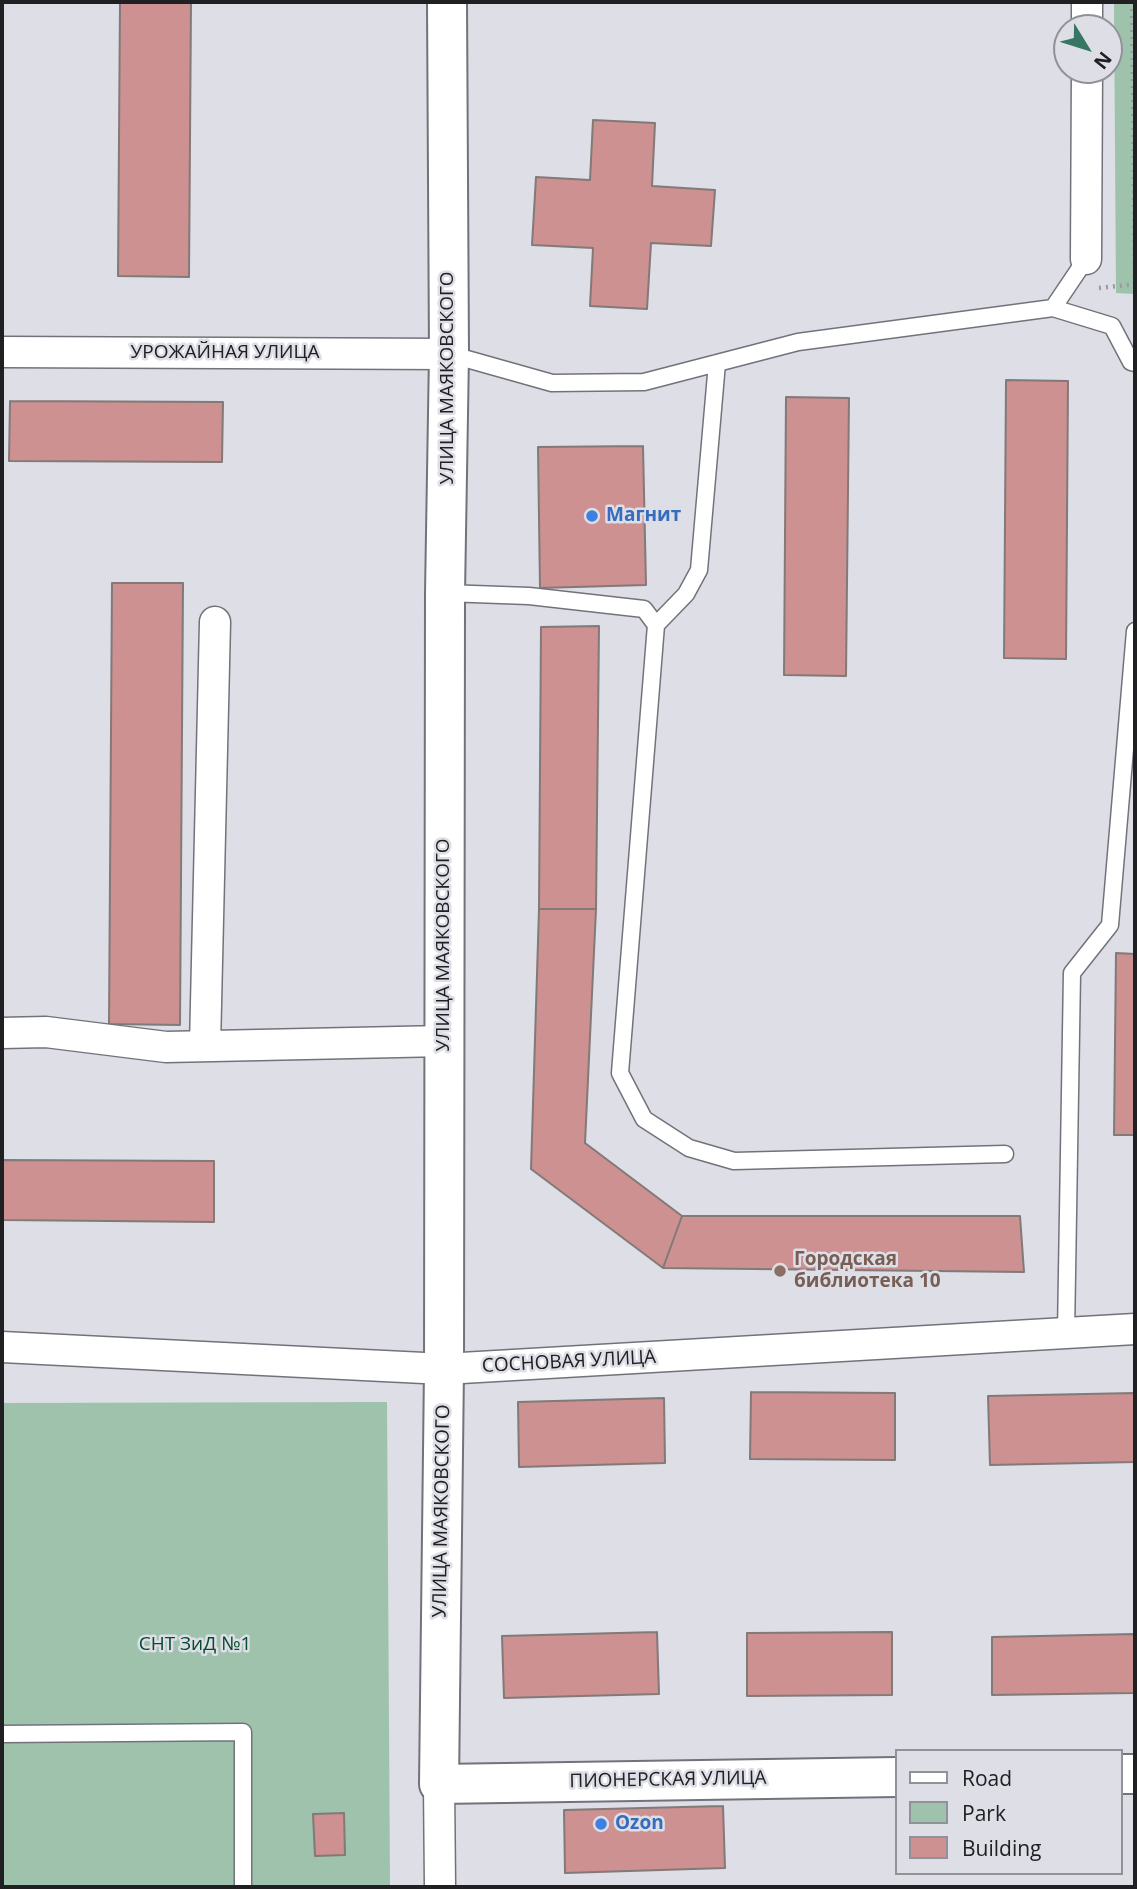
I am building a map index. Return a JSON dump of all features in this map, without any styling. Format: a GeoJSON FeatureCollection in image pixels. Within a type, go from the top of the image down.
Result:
{"type":"FeatureCollection","features":[{"type":"Feature","properties":{"kind":"street","name":"УЛИЦА МАЯКОВСКОГО"},"geometry":{"type":"LineString","coordinates":[[440,1887],[445,593],[449,354],[447,2]]}},
{"type":"Feature","properties":{"kind":"street"},"geometry":{"type":"LineString","coordinates":[[1086,259],[1087,84]]}},
{"type":"Feature","properties":{"kind":"street","name":"УРОЖАЙНАЯ УЛИЦА"},"geometry":{"type":"LineString","coordinates":[[2,352],[449,354]]}},
{"type":"Feature","properties":{"kind":"street"},"geometry":{"type":"LineString","coordinates":[[205,1046],[215,622]]}},
{"type":"Feature","properties":{"kind":"street"},"geometry":{"type":"LineString","coordinates":[[2,1032],[46,1032],[166,1047],[444,1041]]}},
{"type":"Feature","properties":{"kind":"street","name":"СОСНОВАЯ УЛИЦА"},"geometry":{"type":"LineString","coordinates":[[2,1347],[444,1369],[1135,1329]]}},
{"type":"Feature","properties":{"kind":"street","name":"ПИОНЕРСКАЯ УЛИЦА"},"geometry":{"type":"LineString","coordinates":[[439,1784],[895,1777]]}},
{"type":"Feature","properties":{"kind":"lane"},"geometry":{"type":"LineString","coordinates":[[1053,308],[1086,259]]}},
{"type":"Feature","properties":{"kind":"lane"},"geometry":{"type":"LineString","coordinates":[[449,354],[552,383],[644,382],[798,342],[1053,308],[1112,326],[1131,362],[1135,363]]}},
{"type":"Feature","properties":{"kind":"lane"},"geometry":{"type":"LineString","coordinates":[[716,363],[699,570],[686,594],[656,625],[620,1073],[644,1119],[689,1148],[734,1161],[1005,1154]]}},
{"type":"Feature","properties":{"kind":"lane"},"geometry":{"type":"LineString","coordinates":[[445,593],[530,596],[644,609],[656,625]]}},
{"type":"Feature","properties":{"kind":"lane"},"geometry":{"type":"LineString","coordinates":[[1066,1333],[1072,973],[1110,925],[1135,631]]}},
{"type":"Feature","properties":{"kind":"lane"},"geometry":{"type":"LineString","coordinates":[[1118,826],[1135,825]]}},
{"type":"Feature","properties":{"kind":"lane"},"geometry":{"type":"LineString","coordinates":[[2,1734],[243,1732],[243,1887]]}},
{"type":"Feature","properties":{"kind":"path"},"geometry":{"type":"LineString","coordinates":[[1132,2],[1135,285]]}},
{"type":"Feature","properties":{"kind":"green space"},"geometry":{"type":"Polygon","coordinates":[[[1114,2],[1135,2],[1135,294],[1116,293],[1115,84],[1123,84],[1123,14],[1114,14],[1114,2]]]}},
{"type":"Feature","properties":{"kind":"green space","name":"СНТ ЗиД №1"},"geometry":{"type":"Polygon","coordinates":[[[387,1402],[390,1887],[2,1887],[2,1403],[387,1402]]]}},
{"type":"Feature","properties":{"kind":"building"},"geometry":{"type":"Polygon","coordinates":[[[120,2],[191,2],[189,277],[118,276],[120,2]]]}},
{"type":"Feature","properties":{"kind":"building"},"geometry":{"type":"Polygon","coordinates":[[[593,120],[655,123],[652,186],[715,190],[711,246],[651,243],[647,309],[590,306],[593,248],[532,245],[536,177],[590,180],[593,120]]]}},
{"type":"Feature","properties":{"kind":"building"},"geometry":{"type":"Polygon","coordinates":[[[1006,380],[1068,381],[1066,659],[1004,658],[1006,380]]]}},
{"type":"Feature","properties":{"kind":"building"},"geometry":{"type":"Polygon","coordinates":[[[786,397],[849,398],[846,676],[784,675],[786,397]]]}},
{"type":"Feature","properties":{"kind":"building"},"geometry":{"type":"Polygon","coordinates":[[[10,401],[223,402],[222,462],[9,461],[10,401]]]}},
{"type":"Feature","properties":{"kind":"building","name":"Магнит"},"geometry":{"type":"Polygon","coordinates":[[[643,446],[646,585],[540,588],[538,447],[643,446]]]}},
{"type":"Feature","properties":{"kind":"building"},"geometry":{"type":"Polygon","coordinates":[[[112,583],[183,583],[180,1025],[109,1024],[112,583]]]}},
{"type":"Feature","properties":{"kind":"building"},"geometry":{"type":"Polygon","coordinates":[[[599,626],[596,909],[539,909],[541,627],[599,626]]]}},
{"type":"Feature","properties":{"kind":"building"},"geometry":{"type":"Polygon","coordinates":[[[539,909],[596,909],[585,1143],[682,1216],[663,1268],[531,1169],[539,909]]]}},
{"type":"Feature","properties":{"kind":"building"},"geometry":{"type":"Polygon","coordinates":[[[1116,953],[1135,954],[1135,1135],[1114,1135],[1116,953]]]}},
{"type":"Feature","properties":{"kind":"building"},"geometry":{"type":"Polygon","coordinates":[[[2,1160],[214,1161],[214,1222],[2,1220],[2,1160]]]}},
{"type":"Feature","properties":{"kind":"building"},"geometry":{"type":"Polygon","coordinates":[[[682,1216],[1020,1216],[1024,1272],[663,1268],[682,1216]]]}},
{"type":"Feature","properties":{"kind":"building"},"geometry":{"type":"Polygon","coordinates":[[[751,1392],[895,1393],[895,1460],[750,1459],[751,1392]]]}},
{"type":"Feature","properties":{"kind":"building"},"geometry":{"type":"Polygon","coordinates":[[[1135,1393],[1135,1462],[990,1465],[988,1396],[1135,1393]]]}},
{"type":"Feature","properties":{"kind":"building"},"geometry":{"type":"Polygon","coordinates":[[[664,1398],[665,1463],[519,1467],[518,1402],[664,1398]]]}},
{"type":"Feature","properties":{"kind":"building"},"geometry":{"type":"Polygon","coordinates":[[[657,1632],[659,1694],[504,1698],[502,1636],[657,1632]]]}},
{"type":"Feature","properties":{"kind":"building"},"geometry":{"type":"Polygon","coordinates":[[[892,1632],[892,1695],[747,1696],[747,1633],[892,1632]]]}},
{"type":"Feature","properties":{"kind":"building"},"geometry":{"type":"Polygon","coordinates":[[[1135,1634],[1135,1693],[992,1695],[992,1637],[1135,1634]]]}},
{"type":"Feature","properties":{"kind":"building"},"geometry":{"type":"Polygon","coordinates":[[[723,1806],[725,1868],[565,1873],[564,1810],[723,1806]]]}},
{"type":"Feature","properties":{"kind":"building"},"geometry":{"type":"Polygon","coordinates":[[[344,1813],[345,1855],[315,1856],[313,1814],[344,1813]]]}},
{"type":"Feature","properties":{"kind":"place","name":"Магнит"},"geometry":{"type":"Point","coordinates":[592,516]}},
{"type":"Feature","properties":{"kind":"place","name":"Городская библиотека 10"},"geometry":{"type":"Point","coordinates":[780,1271]}},
{"type":"Feature","properties":{"kind":"place","name":"Ozon"},"geometry":{"type":"Point","coordinates":[601,1824]}}]}
